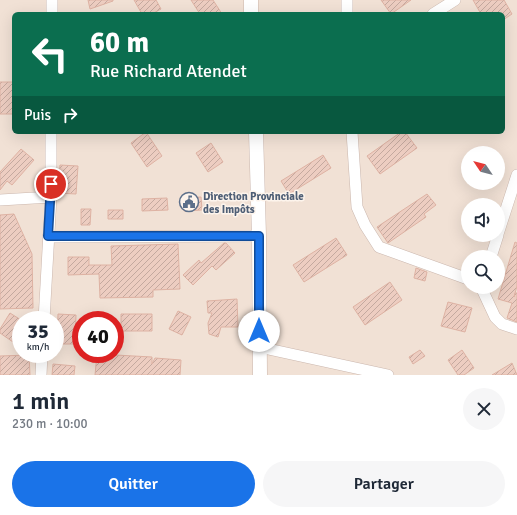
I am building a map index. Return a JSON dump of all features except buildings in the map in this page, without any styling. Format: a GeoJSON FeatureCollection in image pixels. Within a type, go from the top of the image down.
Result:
{"type":"FeatureCollection","features":[{"type":"Feature","properties":{"kind":"street"},"geometry":{"type":"LineString","coordinates":[[52,0],[52,12]]}},
{"type":"Feature","properties":{"kind":"street"},"geometry":{"type":"LineString","coordinates":[[251,0],[252,12]]}},
{"type":"Feature","properties":{"kind":"street"},"geometry":{"type":"LineString","coordinates":[[347,0],[347,12]]}},
{"type":"Feature","properties":{"kind":"street"},"geometry":{"type":"LineString","coordinates":[[436,12],[455,0]]}},
{"type":"Feature","properties":{"kind":"street"},"geometry":{"type":"LineString","coordinates":[[44,311],[51,197],[51,134]]}},
{"type":"Feature","properties":{"kind":"street"},"geometry":{"type":"LineString","coordinates":[[256,134],[259,236],[260,375]]}},
{"type":"Feature","properties":{"kind":"street"},"geometry":{"type":"LineString","coordinates":[[352,134],[357,207],[365,225],[379,247],[461,276]]}},
{"type":"Feature","properties":{"kind":"street"},"geometry":{"type":"LineString","coordinates":[[505,213],[517,175]]}},
{"type":"Feature","properties":{"kind":"street"},"geometry":{"type":"LineString","coordinates":[[0,200],[51,197]]}},
{"type":"Feature","properties":{"kind":"street"},"geometry":{"type":"LineString","coordinates":[[48,236],[259,236]]}},
{"type":"Feature","properties":{"kind":"street"},"geometry":{"type":"LineString","coordinates":[[484,294],[495,317],[502,324],[517,329]]}},
{"type":"Feature","properties":{"kind":"street"},"geometry":{"type":"LineString","coordinates":[[259,347],[388,375]]}},
{"type":"Feature","properties":{"kind":"street"},"geometry":{"type":"LineString","coordinates":[[41,375],[42,363]]}},
{"type":"Feature","properties":{"kind":"shaded area"},"geometry":{"type":"Polygon","coordinates":[[[0,0],[517,0],[517,375],[0,375],[0,0]]]}},
{"type":"Feature","properties":{"kind":"place","name":"Direction Provinciale des Impôts"},"geometry":{"type":"Point","coordinates":[189,202]}},
{"type":"Feature","properties":{"kind":"route"},"geometry":{"type":"LineString","coordinates":[[51,184],[48,236],[259,236],[259,331]]}}]}
